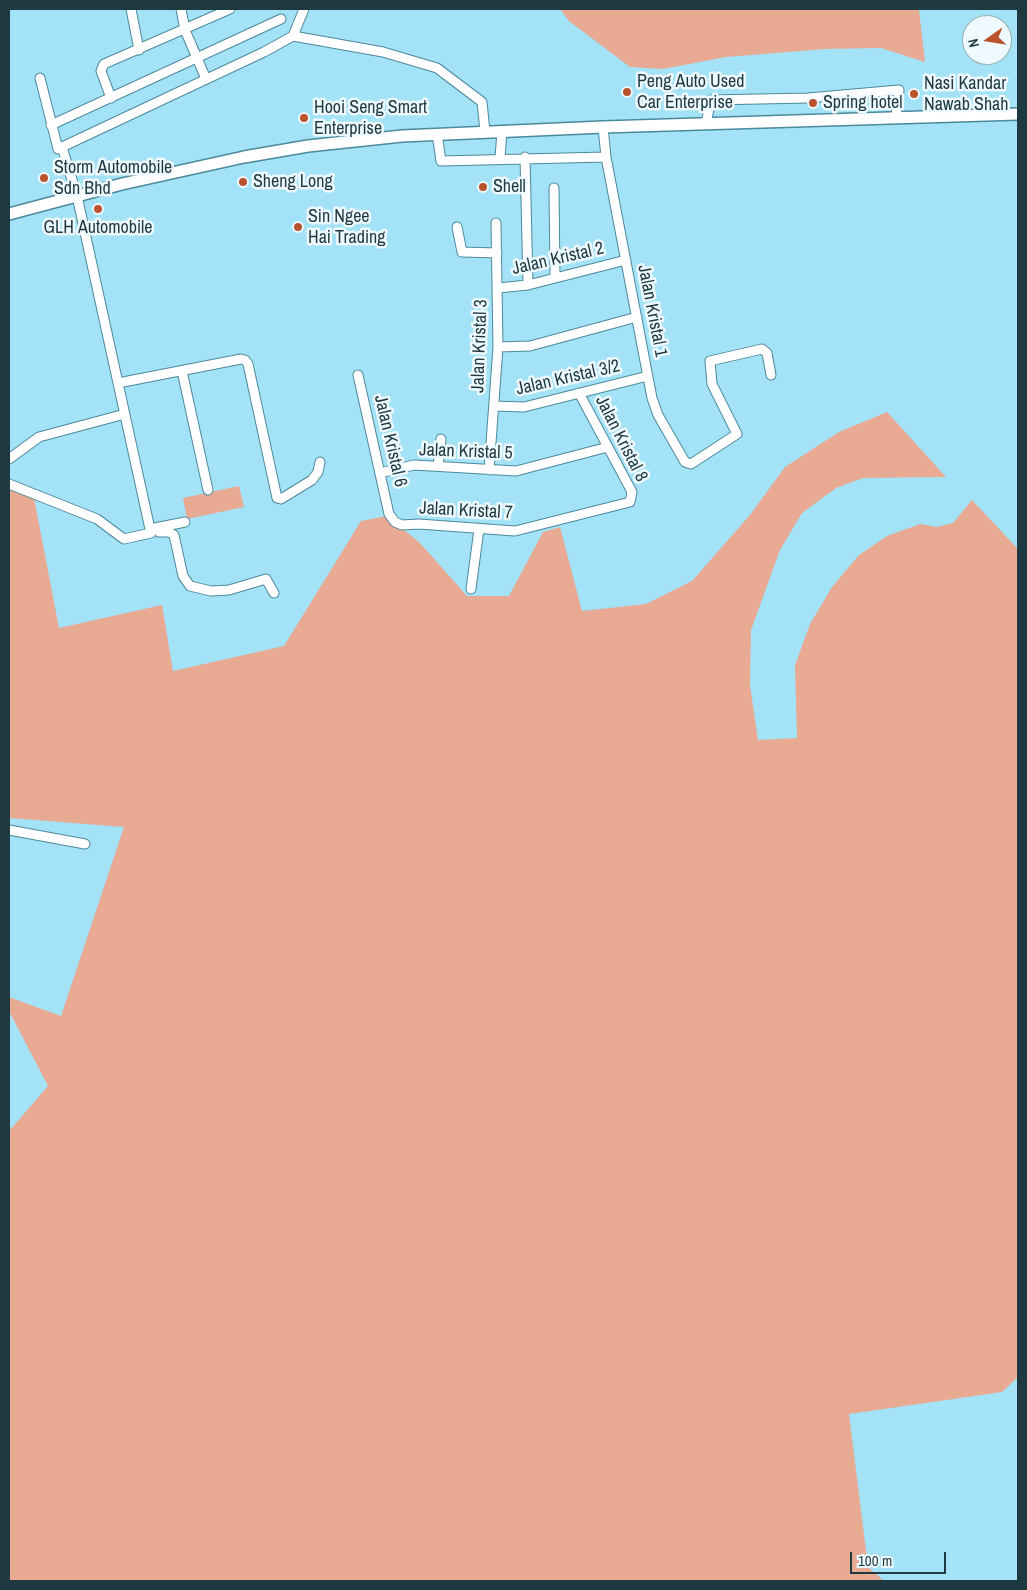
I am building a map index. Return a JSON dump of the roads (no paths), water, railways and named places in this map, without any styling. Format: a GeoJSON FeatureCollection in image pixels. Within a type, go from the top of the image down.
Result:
{"type":"FeatureCollection","features":[{"type":"Feature","properties":{"kind":"main road"},"geometry":{"type":"LineString","coordinates":[[9,214],[244,157],[310,146],[437,134],[502,131],[1018,114]]}},
{"type":"Feature","properties":{"kind":"street"},"geometry":{"type":"LineString","coordinates":[[131,9],[139,50]]}},
{"type":"Feature","properties":{"kind":"street"},"geometry":{"type":"LineString","coordinates":[[181,9],[185,30],[206,79]]}},
{"type":"Feature","properties":{"kind":"street"},"geometry":{"type":"LineString","coordinates":[[110,98],[102,66],[230,9]]}},
{"type":"Feature","properties":{"kind":"street"},"geometry":{"type":"LineString","coordinates":[[293,36],[304,9]]}},
{"type":"Feature","properties":{"kind":"street"},"geometry":{"type":"LineString","coordinates":[[51,125],[281,19]]}},
{"type":"Feature","properties":{"kind":"street"},"geometry":{"type":"LineString","coordinates":[[151,531],[77,196],[62,147],[293,36],[383,52],[437,68],[482,102],[486,132]]}},
{"type":"Feature","properties":{"kind":"street"},"geometry":{"type":"LineString","coordinates":[[40,78],[58,149]]}},
{"type":"Feature","properties":{"kind":"street"},"geometry":{"type":"LineString","coordinates":[[706,123],[711,100],[808,98],[899,90],[896,117]]}},
{"type":"Feature","properties":{"kind":"street","name":"Jalan Kristal 1"},"geometry":{"type":"LineString","coordinates":[[603,127],[606,156],[648,376],[658,415],[688,464],[714,450],[737,434],[712,384],[708,365],[710,361],[762,349],[767,353],[771,375]]}},
{"type":"Feature","properties":{"kind":"street"},"geometry":{"type":"LineString","coordinates":[[500,158],[502,131]]}},
{"type":"Feature","properties":{"kind":"street"},"geometry":{"type":"LineString","coordinates":[[437,134],[441,161],[606,156]]}},
{"type":"Feature","properties":{"kind":"street"},"geometry":{"type":"LineString","coordinates":[[525,157],[528,286]]}},
{"type":"Feature","properties":{"kind":"street"},"geometry":{"type":"LineString","coordinates":[[554,188],[555,278]]}},
{"type":"Feature","properties":{"kind":"street","name":"Jalan Kristal 3"},"geometry":{"type":"LineString","coordinates":[[489,470],[498,347],[496,223]]}},
{"type":"Feature","properties":{"kind":"street"},"geometry":{"type":"LineString","coordinates":[[457,227],[462,252],[496,253]]}},
{"type":"Feature","properties":{"kind":"street","name":"Jalan Kristal 2"},"geometry":{"type":"LineString","coordinates":[[498,288],[528,286],[626,260]]}},
{"type":"Feature","properties":{"kind":"street"},"geometry":{"type":"LineString","coordinates":[[498,347],[530,346],[637,317]]}},
{"type":"Feature","properties":{"kind":"street"},"geometry":{"type":"LineString","coordinates":[[118,383],[241,359],[248,364],[277,498],[281,499],[312,480],[318,472],[320,462]]}},
{"type":"Feature","properties":{"kind":"street"},"geometry":{"type":"LineString","coordinates":[[182,371],[208,490]]}},
{"type":"Feature","properties":{"kind":"street","name":"Jalan Kristal 6"},"geometry":{"type":"LineString","coordinates":[[358,375],[390,514]]}},
{"type":"Feature","properties":{"kind":"street","name":"Jalan Kristal 3/2"},"geometry":{"type":"LineString","coordinates":[[494,406],[524,407],[648,376]]}},
{"type":"Feature","properties":{"kind":"street","name":"Jalan Kristal 8"},"geometry":{"type":"LineString","coordinates":[[579,394],[632,492],[632,499]]}},
{"type":"Feature","properties":{"kind":"street"},"geometry":{"type":"LineString","coordinates":[[9,459],[39,437],[125,414]]}},
{"type":"Feature","properties":{"kind":"street"},"geometry":{"type":"LineString","coordinates":[[438,466],[441,439]]}},
{"type":"Feature","properties":{"kind":"street","name":"Jalan Kristal 5"},"geometry":{"type":"LineString","coordinates":[[380,473],[414,465],[516,471],[530,469],[608,447]]}},
{"type":"Feature","properties":{"kind":"street"},"geometry":{"type":"LineString","coordinates":[[9,484],[97,519],[124,539],[185,522]]}},
{"type":"Feature","properties":{"kind":"street","name":"Jalan Kristal 7"},"geometry":{"type":"LineString","coordinates":[[390,514],[395,522],[402,525],[419,524],[504,532],[526,530],[627,504],[632,499]]}},
{"type":"Feature","properties":{"kind":"street"},"geometry":{"type":"LineString","coordinates":[[471,589],[479,529]]}},
{"type":"Feature","properties":{"kind":"street"},"geometry":{"type":"LineString","coordinates":[[151,531],[169,532],[174,535],[183,576],[186,582],[196,589],[228,590],[266,579],[274,593]]}},
{"type":"Feature","properties":{"kind":"street"},"geometry":{"type":"LineString","coordinates":[[9,830],[85,844]]}},
{"type":"Feature","properties":{"kind":"place","name":"Peng Auto Used Car Enterprise"},"geometry":{"type":"Point","coordinates":[627,92]}},
{"type":"Feature","properties":{"kind":"place","name":"Nasi Kandar Nawab Shah"},"geometry":{"type":"Point","coordinates":[914,94]}},
{"type":"Feature","properties":{"kind":"place","name":"Spring hotel"},"geometry":{"type":"Point","coordinates":[813,103]}},
{"type":"Feature","properties":{"kind":"place","name":"Hooi Seng Smart Enterprise"},"geometry":{"type":"Point","coordinates":[304,118]}},
{"type":"Feature","properties":{"kind":"place","name":"Storm Automobile Sdn Bhd"},"geometry":{"type":"Point","coordinates":[44,178]}},
{"type":"Feature","properties":{"kind":"place","name":"Sheng Long"},"geometry":{"type":"Point","coordinates":[243,182]}},
{"type":"Feature","properties":{"kind":"place","name":"Shell"},"geometry":{"type":"Point","coordinates":[483,187]}},
{"type":"Feature","properties":{"kind":"place","name":"GLH Automobile"},"geometry":{"type":"Point","coordinates":[98,209]}},
{"type":"Feature","properties":{"kind":"place","name":"Sin Ngee Hai Trading"},"geometry":{"type":"Point","coordinates":[298,227]}}]}
